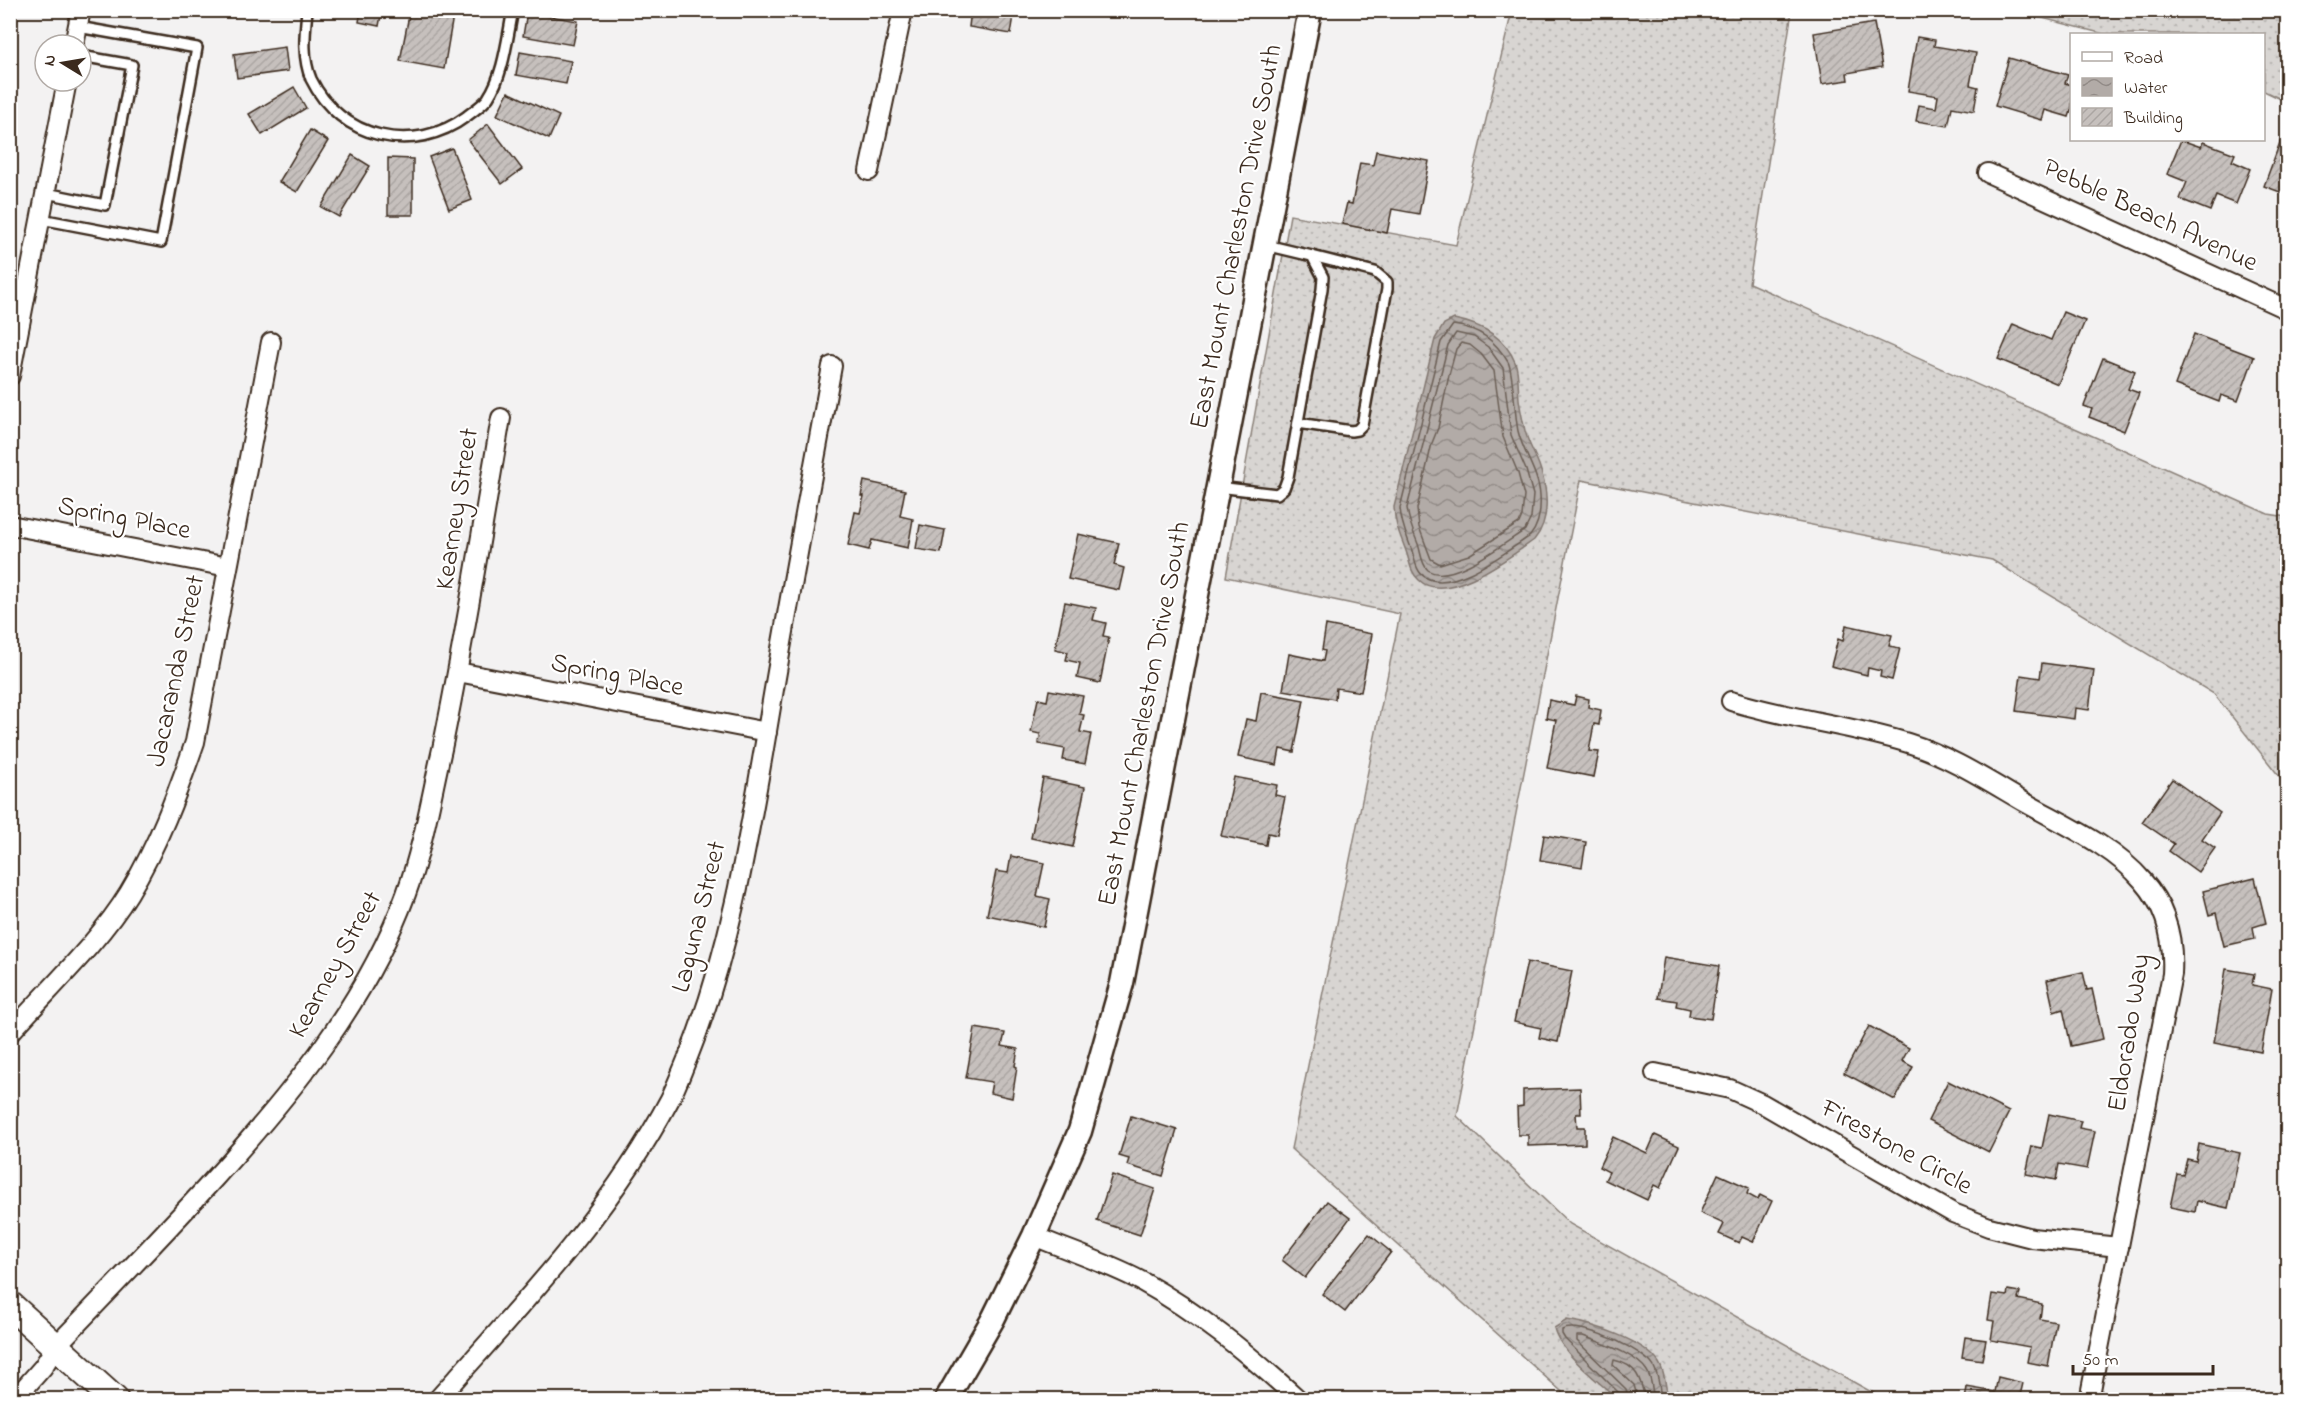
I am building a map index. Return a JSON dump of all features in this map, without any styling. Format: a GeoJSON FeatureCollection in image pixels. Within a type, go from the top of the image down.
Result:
{"type":"FeatureCollection","features":[{"type":"Feature","properties":{"kind":"main road"},"geometry":{"type":"LineString","coordinates":[[10,1305],[115,1400]]}},
{"type":"Feature","properties":{"kind":"street"},"geometry":{"type":"LineString","coordinates":[[869,171],[903,10]]}},
{"type":"Feature","properties":{"kind":"street","name":"East Mount Charleston Drive South"},"geometry":{"type":"LineString","coordinates":[[946,1400],[993,1319],[1034,1236],[1080,1131],[1122,983],[1310,10]]}},
{"type":"Feature","properties":{"kind":"street"},"geometry":{"type":"LineString","coordinates":[[10,376],[65,93]]}},
{"type":"Feature","properties":{"kind":"street","name":"Pebble Beach Avenue"},"geometry":{"type":"LineString","coordinates":[[1988,173],[2288,310]]}},
{"type":"Feature","properties":{"kind":"street","name":"Jacaranda Street"},"geometry":{"type":"LineString","coordinates":[[10,1033],[100,932],[128,895],[149,858],[174,805],[195,742],[271,342]]}},
{"type":"Feature","properties":{"kind":"street","name":"Laguna Street"},"geometry":{"type":"LineString","coordinates":[[437,1400],[579,1239],[623,1179],[671,1097],[700,1027],[718,971],[755,801],[832,366]]}},
{"type":"Feature","properties":{"kind":"street","name":"Kearney Street"},"geometry":{"type":"LineString","coordinates":[[14,1400],[43,1367],[56,1346],[264,1124],[304,1075],[346,1014],[381,951],[406,894],[423,836],[458,672],[501,418]]}},
{"type":"Feature","properties":{"kind":"street","name":"Spring Place"},"geometry":{"type":"LineString","coordinates":[[10,525],[228,567]]}},
{"type":"Feature","properties":{"kind":"street","name":"Spring Place"},"geometry":{"type":"LineString","coordinates":[[458,672],[767,732]]}},
{"type":"Feature","properties":{"kind":"street","name":"Eldorado Way"},"geometry":{"type":"LineString","coordinates":[[1731,701],[1754,708],[1859,728],[1911,744],[1954,762],[2092,840],[2130,868],[2156,898],[2167,924],[2173,955],[2172,974],[2089,1400]]}},
{"type":"Feature","properties":{"kind":"street","name":"Firestone Circle"},"geometry":{"type":"LineString","coordinates":[[1655,1073],[1730,1089],[1763,1104],[1953,1213],[1989,1227],[2031,1238],[2119,1247]]}},
{"type":"Feature","properties":{"kind":"street"},"geometry":{"type":"LineString","coordinates":[[1034,1236],[1139,1280],[1197,1316],[1257,1362],[1299,1400]]}},
{"type":"Feature","properties":{"kind":"lane"},"geometry":{"type":"LineString","coordinates":[[307,10],[304,46],[307,65],[312,79],[329,108],[345,121],[371,134],[405,137],[436,133],[459,122],[486,101],[498,80],[513,10]]}},
{"type":"Feature","properties":{"kind":"lane"},"geometry":{"type":"LineString","coordinates":[[41,219],[161,242],[197,48],[78,28]]}},
{"type":"Feature","properties":{"kind":"lane"},"geometry":{"type":"LineString","coordinates":[[46,194],[105,205],[132,65],[93,58]]}},
{"type":"Feature","properties":{"kind":"lane"},"geometry":{"type":"LineString","coordinates":[[1265,245],[1375,272],[1387,282],[1362,425],[1357,430],[1351,431],[1298,423]]}},
{"type":"Feature","properties":{"kind":"lane"},"geometry":{"type":"LineString","coordinates":[[1218,487],[1277,494],[1284,488],[1288,477],[1322,290],[1323,277],[1312,256]]}},
{"type":"Feature","properties":{"kind":"shaded area"},"geometry":{"type":"Polygon","coordinates":[[[1512,11],[1792,11],[1749,283],[2268,514],[2287,517],[2287,786],[2214,694],[1992,560],[1581,480],[1457,1116],[1570,1224],[1875,1394],[1874,1400],[1570,1399],[1291,1149],[1400,614],[1226,577],[1290,215],[1456,245],[1512,11]]]}},
{"type":"Feature","properties":{"kind":"shaded area"},"geometry":{"type":"Polygon","coordinates":[[[2015,11],[2287,11],[2287,102],[2265,91],[2265,33],[2100,33],[2015,11]]]}},
{"type":"Feature","properties":{"kind":"water"},"geometry":{"type":"Polygon","coordinates":[[[1454,319],[1490,332],[1504,345],[1515,362],[1525,431],[1539,465],[1546,504],[1543,523],[1534,540],[1478,576],[1445,587],[1431,586],[1416,577],[1397,525],[1394,507],[1435,339],[1444,324],[1454,319]]]}},
{"type":"Feature","properties":{"kind":"water"},"geometry":{"type":"Polygon","coordinates":[[[1567,1320],[1617,1334],[1642,1347],[1659,1363],[1663,1371],[1668,1399],[1618,1399],[1572,1357],[1558,1338],[1554,1328],[1567,1320]]]}},
{"type":"Feature","properties":{"kind":"building"},"geometry":{"type":"Polygon","coordinates":[[[361,10],[382,10],[379,26],[359,22],[361,10]]]}},
{"type":"Feature","properties":{"kind":"building"},"geometry":{"type":"Polygon","coordinates":[[[410,10],[454,10],[444,69],[400,61],[410,10]]]}},
{"type":"Feature","properties":{"kind":"building"},"geometry":{"type":"Polygon","coordinates":[[[971,10],[1015,10],[1011,34],[969,27],[971,10]]]}},
{"type":"Feature","properties":{"kind":"building"},"geometry":{"type":"Polygon","coordinates":[[[527,12],[578,21],[573,45],[523,36],[527,12]]]}},
{"type":"Feature","properties":{"kind":"building"},"geometry":{"type":"Polygon","coordinates":[[[1874,23],[1882,67],[1847,73],[1848,80],[1822,84],[1814,33],[1874,23]]]}},
{"type":"Feature","properties":{"kind":"building"},"geometry":{"type":"Polygon","coordinates":[[[1917,37],[1935,40],[1934,46],[1976,53],[1970,85],[1978,87],[1974,111],[1952,107],[1948,126],[1916,121],[1919,105],[1936,108],[1938,96],[1908,91],[1917,37]]]}},
{"type":"Feature","properties":{"kind":"building"},"geometry":{"type":"Polygon","coordinates":[[[285,47],[288,71],[237,78],[234,54],[285,47]]]}},
{"type":"Feature","properties":{"kind":"building"},"geometry":{"type":"Polygon","coordinates":[[[520,52],[571,61],[566,84],[516,75],[520,52]]]}},
{"type":"Feature","properties":{"kind":"building"},"geometry":{"type":"Polygon","coordinates":[[[2009,58],[2068,75],[2065,83],[2070,84],[2069,117],[2045,110],[2042,120],[1995,106],[2009,58]]]}},
{"type":"Feature","properties":{"kind":"building"},"geometry":{"type":"Polygon","coordinates":[[[294,87],[306,108],[262,135],[249,114],[294,87]]]}},
{"type":"Feature","properties":{"kind":"building"},"geometry":{"type":"Polygon","coordinates":[[[508,92],[559,116],[549,139],[497,115],[508,92]]]}},
{"type":"Feature","properties":{"kind":"building"},"geometry":{"type":"Polygon","coordinates":[[[488,124],[522,169],[502,184],[468,140],[488,124]]]}},
{"type":"Feature","properties":{"kind":"building"},"geometry":{"type":"Polygon","coordinates":[[[310,130],[328,141],[297,192],[279,182],[310,130]]]}},
{"type":"Feature","properties":{"kind":"building"},"geometry":{"type":"Polygon","coordinates":[[[2283,134],[2288,135],[2288,195],[2264,186],[2283,134]]]}},
{"type":"Feature","properties":{"kind":"building"},"geometry":{"type":"Polygon","coordinates":[[[2181,141],[2201,147],[2203,142],[2235,154],[2232,161],[2250,169],[2236,204],[2216,196],[2210,211],[2180,199],[2187,182],[2167,174],[2181,141]]]}},
{"type":"Feature","properties":{"kind":"building"},"geometry":{"type":"Polygon","coordinates":[[[452,148],[472,200],[449,209],[429,157],[452,148]]]}},
{"type":"Feature","properties":{"kind":"building"},"geometry":{"type":"Polygon","coordinates":[[[1376,151],[1429,161],[1419,214],[1392,209],[1387,233],[1342,224],[1347,203],[1352,204],[1360,163],[1373,165],[1376,151]]]}},
{"type":"Feature","properties":{"kind":"building"},"geometry":{"type":"Polygon","coordinates":[[[352,155],[370,166],[339,217],[321,207],[352,155]]]}},
{"type":"Feature","properties":{"kind":"building"},"geometry":{"type":"Polygon","coordinates":[[[388,158],[413,159],[413,215],[388,215],[388,158]]]}},
{"type":"Feature","properties":{"kind":"building"},"geometry":{"type":"Polygon","coordinates":[[[2063,312],[2085,321],[2058,384],[1998,359],[2013,324],[2051,340],[2063,312]]]}},
{"type":"Feature","properties":{"kind":"building"},"geometry":{"type":"Polygon","coordinates":[[[2194,334],[2254,357],[2238,401],[2221,395],[2219,402],[2175,385],[2194,334]]]}},
{"type":"Feature","properties":{"kind":"building"},"geometry":{"type":"Polygon","coordinates":[[[2103,358],[2135,371],[2128,389],[2139,393],[2124,431],[2089,417],[2092,409],[2084,406],[2103,358]]]}},
{"type":"Feature","properties":{"kind":"building"},"geometry":{"type":"Polygon","coordinates":[[[864,481],[905,490],[900,516],[913,519],[908,548],[872,540],[869,550],[848,545],[855,512],[860,513],[864,496],[861,496],[864,481]]]}},
{"type":"Feature","properties":{"kind":"building"},"geometry":{"type":"Polygon","coordinates":[[[920,525],[945,530],[941,553],[916,549],[920,525]]]}},
{"type":"Feature","properties":{"kind":"building"},"geometry":{"type":"Polygon","coordinates":[[[1078,534],[1119,543],[1114,565],[1124,568],[1119,590],[1068,579],[1078,534]]]}},
{"type":"Feature","properties":{"kind":"building"},"geometry":{"type":"Polygon","coordinates":[[[1065,602],[1096,608],[1093,620],[1106,623],[1103,636],[1109,637],[1100,683],[1077,678],[1080,663],[1066,660],[1068,652],[1055,649],[1065,602]]]}},
{"type":"Feature","properties":{"kind":"building"},"geometry":{"type":"Polygon","coordinates":[[[1326,625],[1372,634],[1361,692],[1336,688],[1335,699],[1283,690],[1289,654],[1323,661],[1325,651],[1322,650],[1326,625]]]}},
{"type":"Feature","properties":{"kind":"building"},"geometry":{"type":"Polygon","coordinates":[[[1846,625],[1892,635],[1889,646],[1900,648],[1892,680],[1880,677],[1881,671],[1868,668],[1867,675],[1831,666],[1838,639],[1843,641],[1846,625]]]}},
{"type":"Feature","properties":{"kind":"building"},"geometry":{"type":"Polygon","coordinates":[[[2042,663],[2094,670],[2089,710],[2075,708],[2074,719],[2016,711],[2021,675],[2040,678],[2042,663]]]}},
{"type":"Feature","properties":{"kind":"building"},"geometry":{"type":"Polygon","coordinates":[[[1049,690],[1083,696],[1079,714],[1084,715],[1080,732],[1091,734],[1085,764],[1063,760],[1065,749],[1039,744],[1040,734],[1031,732],[1038,699],[1047,701],[1049,690]]]}},
{"type":"Feature","properties":{"kind":"building"},"geometry":{"type":"Polygon","coordinates":[[[1261,692],[1304,700],[1294,752],[1280,749],[1277,765],[1238,757],[1246,719],[1256,721],[1261,692]]]}},
{"type":"Feature","properties":{"kind":"building"},"geometry":{"type":"Polygon","coordinates":[[[1576,696],[1589,699],[1588,707],[1601,710],[1599,725],[1594,724],[1589,751],[1599,752],[1594,777],[1547,768],[1556,720],[1546,718],[1549,700],[1574,705],[1576,696]]]}},
{"type":"Feature","properties":{"kind":"building"},"geometry":{"type":"Polygon","coordinates":[[[1234,777],[1277,785],[1275,795],[1285,797],[1277,835],[1268,833],[1266,845],[1221,836],[1234,777]]]}},
{"type":"Feature","properties":{"kind":"building"},"geometry":{"type":"Polygon","coordinates":[[[1043,778],[1085,787],[1073,847],[1031,838],[1043,778]]]}},
{"type":"Feature","properties":{"kind":"building"},"geometry":{"type":"Polygon","coordinates":[[[2172,779],[2220,813],[2202,839],[2215,848],[2198,872],[2169,851],[2174,844],[2142,822],[2172,779]]]}},
{"type":"Feature","properties":{"kind":"building"},"geometry":{"type":"Polygon","coordinates":[[[1544,835],[1586,842],[1582,867],[1540,860],[1544,835]]]}},
{"type":"Feature","properties":{"kind":"building"},"geometry":{"type":"Polygon","coordinates":[[[1011,856],[1044,863],[1037,896],[1050,899],[1044,927],[987,915],[996,871],[1008,873],[1011,856]]]}},
{"type":"Feature","properties":{"kind":"building"},"geometry":{"type":"Polygon","coordinates":[[[2255,878],[2266,923],[2253,927],[2255,939],[2224,946],[2216,913],[2209,915],[2203,891],[2255,878]]]}},
{"type":"Feature","properties":{"kind":"building"},"geometry":{"type":"Polygon","coordinates":[[[1664,957],[1719,966],[1711,1019],[1689,1016],[1690,1009],[1676,1006],[1677,1001],[1658,998],[1664,957]]]}},
{"type":"Feature","properties":{"kind":"building"},"geometry":{"type":"Polygon","coordinates":[[[1527,962],[1572,971],[1558,1042],[1539,1038],[1541,1028],[1514,1022],[1527,962]]]}},
{"type":"Feature","properties":{"kind":"building"},"geometry":{"type":"Polygon","coordinates":[[[2226,969],[2254,974],[2252,985],[2272,989],[2261,1052],[2214,1043],[2226,969]]]}},
{"type":"Feature","properties":{"kind":"building"},"geometry":{"type":"Polygon","coordinates":[[[2083,972],[2087,990],[2092,989],[2103,1039],[2071,1046],[2063,1009],[2054,1012],[2047,980],[2083,972]]]}},
{"type":"Feature","properties":{"kind":"building"},"geometry":{"type":"Polygon","coordinates":[[[1869,1026],[1909,1048],[1902,1061],[1913,1067],[1895,1100],[1844,1073],[1869,1026]]]}},
{"type":"Feature","properties":{"kind":"building"},"geometry":{"type":"Polygon","coordinates":[[[975,1028],[1005,1033],[1002,1046],[1018,1049],[1012,1098],[990,1093],[992,1082],[966,1078],[975,1028]]]}},
{"type":"Feature","properties":{"kind":"building"},"geometry":{"type":"Polygon","coordinates":[[[1948,1081],[2009,1112],[1989,1152],[1928,1121],[1948,1081]]]}},
{"type":"Feature","properties":{"kind":"building"},"geometry":{"type":"Polygon","coordinates":[[[1580,1088],[1581,1114],[1576,1114],[1577,1127],[1585,1127],[1585,1144],[1528,1146],[1528,1135],[1518,1135],[1517,1107],[1523,1106],[1523,1090],[1580,1088]]]}},
{"type":"Feature","properties":{"kind":"building"},"geometry":{"type":"Polygon","coordinates":[[[2049,1114],[2081,1121],[2079,1128],[2095,1131],[2087,1169],[2059,1164],[2056,1180],[2026,1174],[2032,1146],[2042,1148],[2049,1114]]]}},
{"type":"Feature","properties":{"kind":"building"},"geometry":{"type":"Polygon","coordinates":[[[1131,1116],[1177,1130],[1163,1176],[1127,1165],[1129,1159],[1119,1156],[1131,1116]]]}},
{"type":"Feature","properties":{"kind":"building"},"geometry":{"type":"Polygon","coordinates":[[[1655,1135],[1679,1146],[1660,1188],[1654,1185],[1647,1200],[1605,1180],[1609,1172],[1599,1167],[1613,1137],[1647,1153],[1655,1135]]]}},
{"type":"Feature","properties":{"kind":"building"},"geometry":{"type":"Polygon","coordinates":[[[2199,1144],[2240,1153],[2228,1208],[2197,1201],[2195,1212],[2170,1207],[2177,1174],[2183,1175],[2187,1159],[2196,1161],[2199,1144]]]}},
{"type":"Feature","properties":{"kind":"building"},"geometry":{"type":"Polygon","coordinates":[[[1718,1174],[1749,1188],[1747,1194],[1758,1200],[1760,1195],[1772,1201],[1753,1242],[1742,1237],[1739,1243],[1719,1234],[1724,1224],[1700,1213],[1718,1174]]]}},
{"type":"Feature","properties":{"kind":"building"},"geometry":{"type":"Polygon","coordinates":[[[1112,1175],[1155,1189],[1140,1235],[1097,1221],[1112,1175]]]}},
{"type":"Feature","properties":{"kind":"building"},"geometry":{"type":"Polygon","coordinates":[[[1327,1201],[1350,1218],[1305,1278],[1282,1260],[1327,1201]]]}},
{"type":"Feature","properties":{"kind":"building"},"geometry":{"type":"Polygon","coordinates":[[[1369,1234],[1391,1252],[1345,1312],[1322,1294],[1369,1234]]]}},
{"type":"Feature","properties":{"kind":"building"},"geometry":{"type":"Polygon","coordinates":[[[2008,1290],[2020,1292],[2018,1299],[2042,1304],[2040,1319],[2056,1322],[2048,1366],[2027,1362],[2030,1347],[1991,1340],[1994,1321],[1988,1320],[1992,1294],[2007,1296],[2008,1290]]]}},
{"type":"Feature","properties":{"kind":"building"},"geometry":{"type":"Polygon","coordinates":[[[1965,1337],[1986,1340],[1982,1360],[1962,1357],[1965,1337]]]}},
{"type":"Feature","properties":{"kind":"building"},"geometry":{"type":"Polygon","coordinates":[[[1998,1377],[2023,1383],[2019,1400],[1965,1400],[1967,1387],[1995,1392],[1998,1377]]]}}]}
